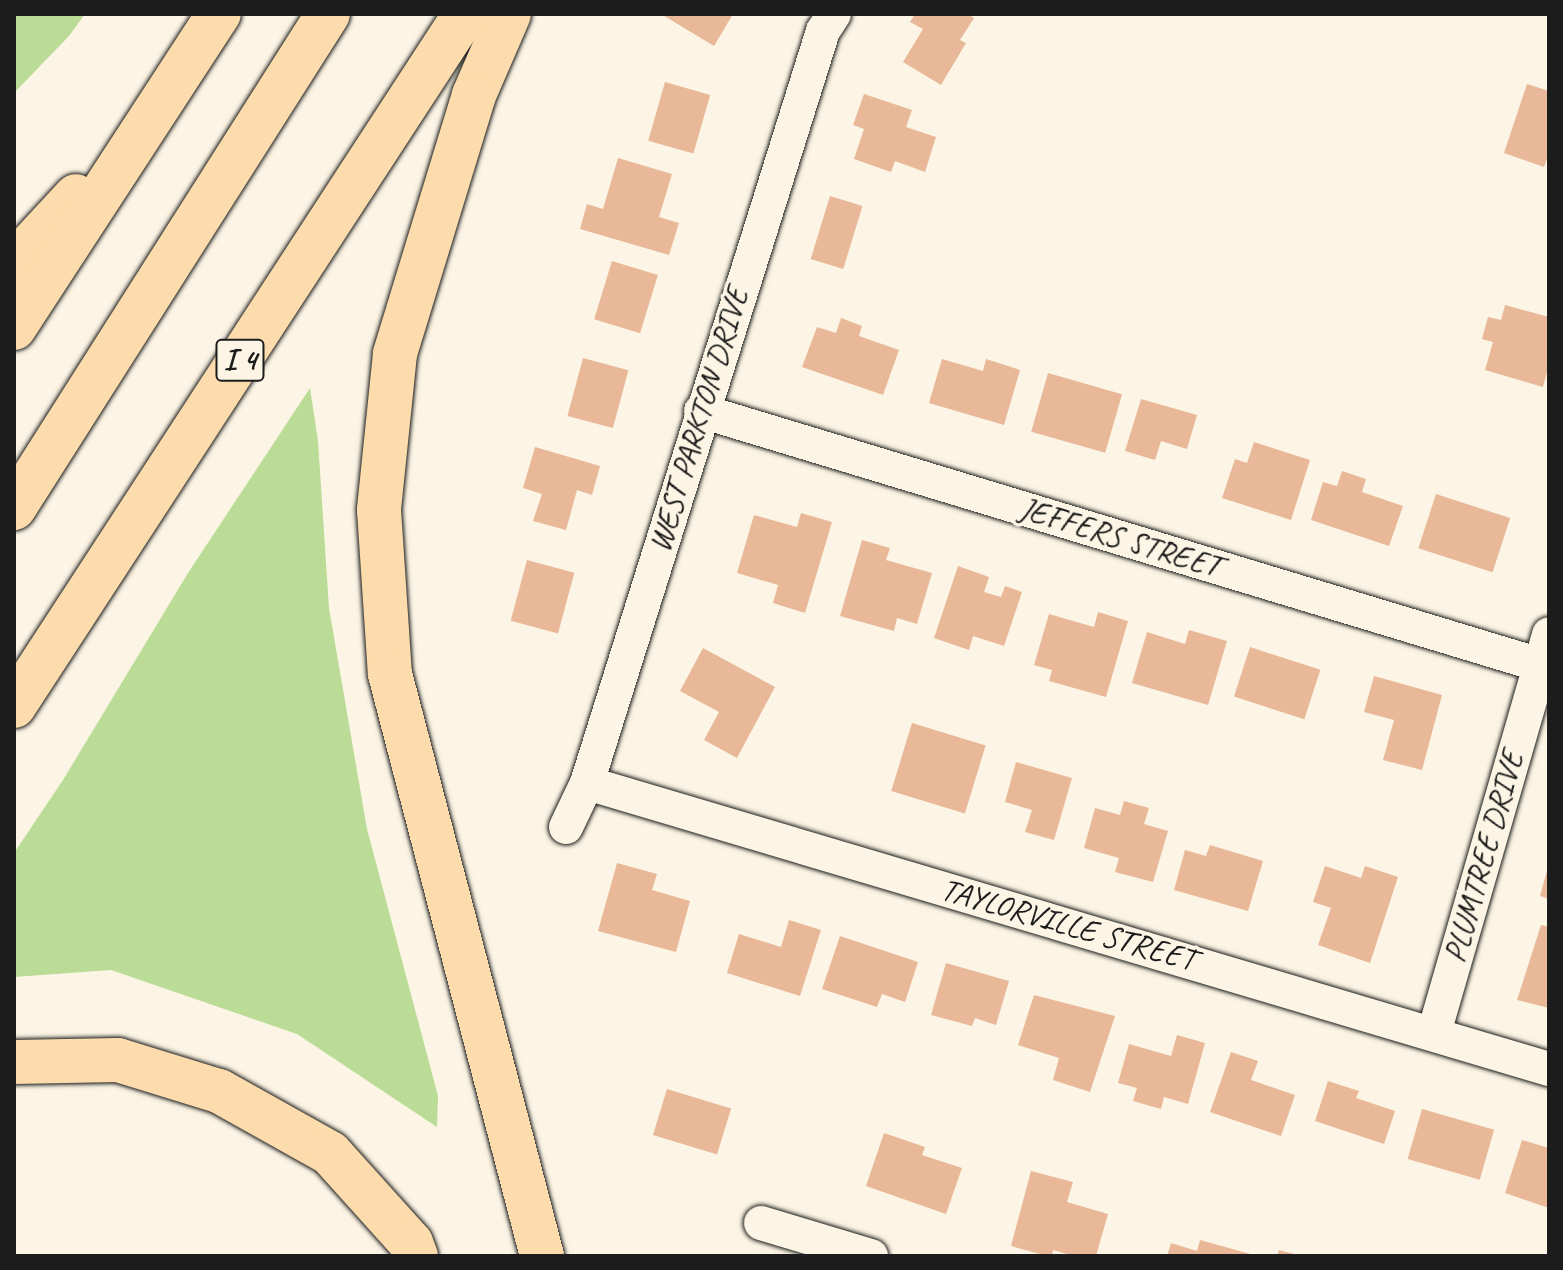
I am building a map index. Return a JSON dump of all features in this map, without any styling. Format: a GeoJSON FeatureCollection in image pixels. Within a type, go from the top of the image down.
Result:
{"type":"FeatureCollection","features":[{"type":"Feature","properties":{"kind":"highway"},"geometry":{"type":"LineString","coordinates":[[14,328],[219,14]]}},
{"type":"Feature","properties":{"kind":"highway"},"geometry":{"type":"LineString","coordinates":[[14,508],[328,14]]}},
{"type":"Feature","properties":{"kind":"highway","name":"I 4"},"geometry":{"type":"LineString","coordinates":[[14,706],[465,14]]}},
{"type":"Feature","properties":{"kind":"highway"},"geometry":{"type":"LineString","coordinates":[[509,14],[474,95],[395,354],[379,510],[390,674],[542,1256]]}},
{"type":"Feature","properties":{"kind":"highway"},"geometry":{"type":"LineString","coordinates":[[14,263],[162,103]]}},
{"type":"Feature","properties":{"kind":"highway"},"geometry":{"type":"LineString","coordinates":[[14,1062],[118,1060],[219,1091],[330,1153],[411,1243],[416,1256]]}},
{"type":"Feature","properties":{"kind":"street","name":"WEST PARKTON DRIVE"},"geometry":{"type":"LineString","coordinates":[[566,827],[587,783],[701,411],[823,31],[834,14]]}},
{"type":"Feature","properties":{"kind":"street","name":"JEFFERS STREET"},"geometry":{"type":"LineString","coordinates":[[701,411],[1544,650]]}},
{"type":"Feature","properties":{"kind":"street","name":"PLUMTREE DRIVE"},"geometry":{"type":"LineString","coordinates":[[1434,1033],[1544,650]]}},
{"type":"Feature","properties":{"kind":"street","name":"TAYLORVILLE STREET"},"geometry":{"type":"LineString","coordinates":[[587,783],[1549,1069]]}},
{"type":"Feature","properties":{"kind":"street"},"geometry":{"type":"LineString","coordinates":[[761,1223],[871,1256]]}},
{"type":"Feature","properties":{"kind":"green space"},"geometry":{"type":"Polygon","coordinates":[[[14,14],[85,14],[69,36],[14,93],[14,14]]]}},
{"type":"Feature","properties":{"kind":"green space"},"geometry":{"type":"Polygon","coordinates":[[[310,388],[318,441],[329,608],[367,829],[438,1096],[437,1127],[297,1034],[111,970],[14,977],[14,853],[63,780],[188,573],[310,388]]]}},
{"type":"Feature","properties":{"kind":"building"},"geometry":{"type":"Polygon","coordinates":[[[661,14],[733,14],[714,46],[661,14]]]}},
{"type":"Feature","properties":{"kind":"building"},"geometry":{"type":"Polygon","coordinates":[[[915,14],[967,14],[974,18],[960,40],[966,43],[941,85],[903,62],[923,29],[910,22],[915,14]]]}},
{"type":"Feature","properties":{"kind":"building"},"geometry":{"type":"Polygon","coordinates":[[[665,82],[710,95],[693,154],[648,141],[665,82]]]}},
{"type":"Feature","properties":{"kind":"building"},"geometry":{"type":"Polygon","coordinates":[[[1527,84],[1549,91],[1549,153],[1544,167],[1504,153],[1527,84]]]}},
{"type":"Feature","properties":{"kind":"building"},"geometry":{"type":"Polygon","coordinates":[[[864,94],[912,110],[906,127],[936,137],[925,172],[895,161],[891,172],[854,159],[864,129],[853,125],[864,94]]]}},
{"type":"Feature","properties":{"kind":"building"},"geometry":{"type":"Polygon","coordinates":[[[618,158],[672,174],[659,217],[679,223],[669,255],[580,229],[587,204],[603,209],[618,158]]]}},
{"type":"Feature","properties":{"kind":"building"},"geometry":{"type":"Polygon","coordinates":[[[830,196],[863,206],[843,269],[811,259],[830,196]]]}},
{"type":"Feature","properties":{"kind":"building"},"geometry":{"type":"Polygon","coordinates":[[[612,261],[658,275],[640,333],[594,319],[612,261]]]}},
{"type":"Feature","properties":{"kind":"building"},"geometry":{"type":"Polygon","coordinates":[[[1505,305],[1549,317],[1549,364],[1543,387],[1485,370],[1493,342],[1482,339],[1488,317],[1501,320],[1505,305]]]}},
{"type":"Feature","properties":{"kind":"building"},"geometry":{"type":"Polygon","coordinates":[[[841,318],[862,326],[859,336],[899,350],[883,395],[802,367],[817,327],[836,333],[841,318]]]}},
{"type":"Feature","properties":{"kind":"building"},"geometry":{"type":"Polygon","coordinates":[[[583,358],[628,370],[613,428],[567,416],[583,358]]]}},
{"type":"Feature","properties":{"kind":"building"},"geometry":{"type":"Polygon","coordinates":[[[942,359],[983,371],[986,359],[1020,370],[1004,425],[929,403],[942,359]]]}},
{"type":"Feature","properties":{"kind":"building"},"geometry":{"type":"Polygon","coordinates":[[[1048,373],[1122,394],[1105,453],[1031,432],[1048,373]]]}},
{"type":"Feature","properties":{"kind":"building"},"geometry":{"type":"Polygon","coordinates":[[[1141,399],[1197,415],[1187,449],[1161,441],[1155,460],[1125,451],[1141,399]]]}},
{"type":"Feature","properties":{"kind":"building"},"geometry":{"type":"Polygon","coordinates":[[[1254,442],[1310,460],[1291,520],[1222,498],[1235,459],[1247,463],[1254,442]]]}},
{"type":"Feature","properties":{"kind":"building"},"geometry":{"type":"Polygon","coordinates":[[[535,447],[600,466],[592,495],[577,490],[566,530],[533,521],[542,494],[523,488],[535,447]]]}},
{"type":"Feature","properties":{"kind":"building"},"geometry":{"type":"Polygon","coordinates":[[[1342,471],[1366,479],[1362,492],[1403,506],[1389,546],[1311,520],[1323,482],[1337,486],[1342,471]]]}},
{"type":"Feature","properties":{"kind":"building"},"geometry":{"type":"Polygon","coordinates":[[[1436,494],[1510,518],[1493,572],[1418,548],[1436,494]]]}},
{"type":"Feature","properties":{"kind":"building"},"geometry":{"type":"Polygon","coordinates":[[[801,513],[832,522],[805,613],[773,603],[778,585],[737,573],[754,515],[797,527],[801,513]]]}},
{"type":"Feature","properties":{"kind":"building"},"geometry":{"type":"Polygon","coordinates":[[[862,540],[890,548],[886,560],[932,573],[917,624],[897,618],[894,631],[840,616],[862,540]]]}},
{"type":"Feature","properties":{"kind":"building"},"geometry":{"type":"Polygon","coordinates":[[[527,560],[574,573],[558,634],[511,621],[527,560]]]}},
{"type":"Feature","properties":{"kind":"building"},"geometry":{"type":"Polygon","coordinates":[[[958,566],[989,577],[984,592],[1001,597],[1005,586],[1022,592],[1004,646],[973,636],[969,650],[934,638],[958,566]]]}},
{"type":"Feature","properties":{"kind":"building"},"geometry":{"type":"Polygon","coordinates":[[[1098,612],[1128,621],[1106,697],[1049,681],[1052,670],[1034,665],[1049,614],[1094,627],[1098,612]]]}},
{"type":"Feature","properties":{"kind":"building"},"geometry":{"type":"Polygon","coordinates":[[[1189,630],[1227,641],[1208,705],[1132,683],[1147,632],[1185,644],[1189,630]]]}},
{"type":"Feature","properties":{"kind":"building"},"geometry":{"type":"Polygon","coordinates":[[[1250,647],[1320,670],[1304,719],[1234,696],[1250,647]]]}},
{"type":"Feature","properties":{"kind":"building"},"geometry":{"type":"Polygon","coordinates":[[[703,648],[775,687],[737,758],[704,740],[719,712],[680,691],[703,648]]]}},
{"type":"Feature","properties":{"kind":"building"},"geometry":{"type":"Polygon","coordinates":[[[1374,676],[1442,695],[1422,770],[1383,760],[1394,720],[1364,712],[1374,676]]]}},
{"type":"Feature","properties":{"kind":"building"},"geometry":{"type":"Polygon","coordinates":[[[912,723],[986,746],[965,813],[891,791],[912,723]]]}},
{"type":"Feature","properties":{"kind":"building"},"geometry":{"type":"Polygon","coordinates":[[[1016,762],[1072,778],[1054,840],[1025,832],[1032,810],[1005,802],[1016,762]]]}},
{"type":"Feature","properties":{"kind":"building"},"geometry":{"type":"Polygon","coordinates":[[[1124,801],[1149,808],[1144,824],[1168,831],[1153,882],[1115,872],[1119,858],[1084,848],[1095,808],[1120,815],[1124,801]]]}},
{"type":"Feature","properties":{"kind":"building"},"geometry":{"type":"Polygon","coordinates":[[[1210,845],[1263,861],[1248,911],[1174,890],[1185,850],[1206,856],[1210,845]]]}},
{"type":"Feature","properties":{"kind":"building"},"geometry":{"type":"Polygon","coordinates":[[[617,863],[657,874],[652,890],[690,901],[676,952],[598,931],[617,863]]]}},
{"type":"Feature","properties":{"kind":"building"},"geometry":{"type":"Polygon","coordinates":[[[1325,866],[1361,878],[1365,866],[1398,877],[1370,963],[1318,945],[1331,908],[1313,902],[1325,866]]]}},
{"type":"Feature","properties":{"kind":"building"},"geometry":{"type":"Polygon","coordinates":[[[1549,868],[1549,899],[1540,896],[1549,868]]]}},
{"type":"Feature","properties":{"kind":"building"},"geometry":{"type":"Polygon","coordinates":[[[789,920],[821,930],[800,996],[727,973],[739,934],[781,947],[789,920]]]}},
{"type":"Feature","properties":{"kind":"building"},"geometry":{"type":"Polygon","coordinates":[[[1541,925],[1549,927],[1549,1008],[1517,1000],[1541,925]]]}},
{"type":"Feature","properties":{"kind":"building"},"geometry":{"type":"Polygon","coordinates":[[[840,936],[918,962],[905,1002],[882,994],[877,1007],[822,989],[840,936]]]}},
{"type":"Feature","properties":{"kind":"building"},"geometry":{"type":"Polygon","coordinates":[[[946,963],[1009,981],[996,1025],[975,1018],[972,1026],[931,1015],[946,963]]]}},
{"type":"Feature","properties":{"kind":"building"},"geometry":{"type":"Polygon","coordinates":[[[1034,995],[1115,1016],[1090,1092],[1053,1080],[1059,1058],[1018,1045],[1034,995]]]}},
{"type":"Feature","properties":{"kind":"building"},"geometry":{"type":"Polygon","coordinates":[[[1177,1035],[1205,1043],[1188,1104],[1164,1097],[1161,1109],[1133,1101],[1137,1088],[1118,1083],[1129,1044],[1171,1056],[1177,1035]]]}},
{"type":"Feature","properties":{"kind":"building"},"geometry":{"type":"Polygon","coordinates":[[[1231,1052],[1258,1061],[1251,1080],[1295,1095],[1281,1136],[1210,1112],[1231,1052]]]}},
{"type":"Feature","properties":{"kind":"building"},"geometry":{"type":"Polygon","coordinates":[[[1328,1081],[1359,1091],[1356,1098],[1395,1111],[1384,1144],[1315,1121],[1328,1081]]]}},
{"type":"Feature","properties":{"kind":"building"},"geometry":{"type":"Polygon","coordinates":[[[667,1089],[731,1109],[717,1154],[653,1135],[667,1089]]]}},
{"type":"Feature","properties":{"kind":"building"},"geometry":{"type":"Polygon","coordinates":[[[1422,1109],[1494,1130],[1480,1180],[1408,1159],[1422,1109]]]}},
{"type":"Feature","properties":{"kind":"building"},"geometry":{"type":"Polygon","coordinates":[[[884,1133],[925,1147],[922,1155],[962,1168],[946,1214],[866,1186],[884,1133]]]}},
{"type":"Feature","properties":{"kind":"building"},"geometry":{"type":"Polygon","coordinates":[[[1522,1140],[1549,1148],[1549,1208],[1505,1193],[1522,1140]]]}},
{"type":"Feature","properties":{"kind":"building"},"geometry":{"type":"Polygon","coordinates":[[[1031,1171],[1073,1182],[1067,1202],[1108,1214],[1096,1256],[1074,1256],[1053,1250],[1052,1256],[1047,1256],[1011,1246],[1031,1171]]]}},
{"type":"Feature","properties":{"kind":"building"},"geometry":{"type":"Polygon","coordinates":[[[1200,1240],[1254,1256],[1167,1256],[1171,1243],[1197,1251],[1200,1240]]]}},
{"type":"Feature","properties":{"kind":"building"},"geometry":{"type":"Polygon","coordinates":[[[1279,1250],[1298,1255],[1298,1256],[1277,1256],[1279,1250]]]}}]}
